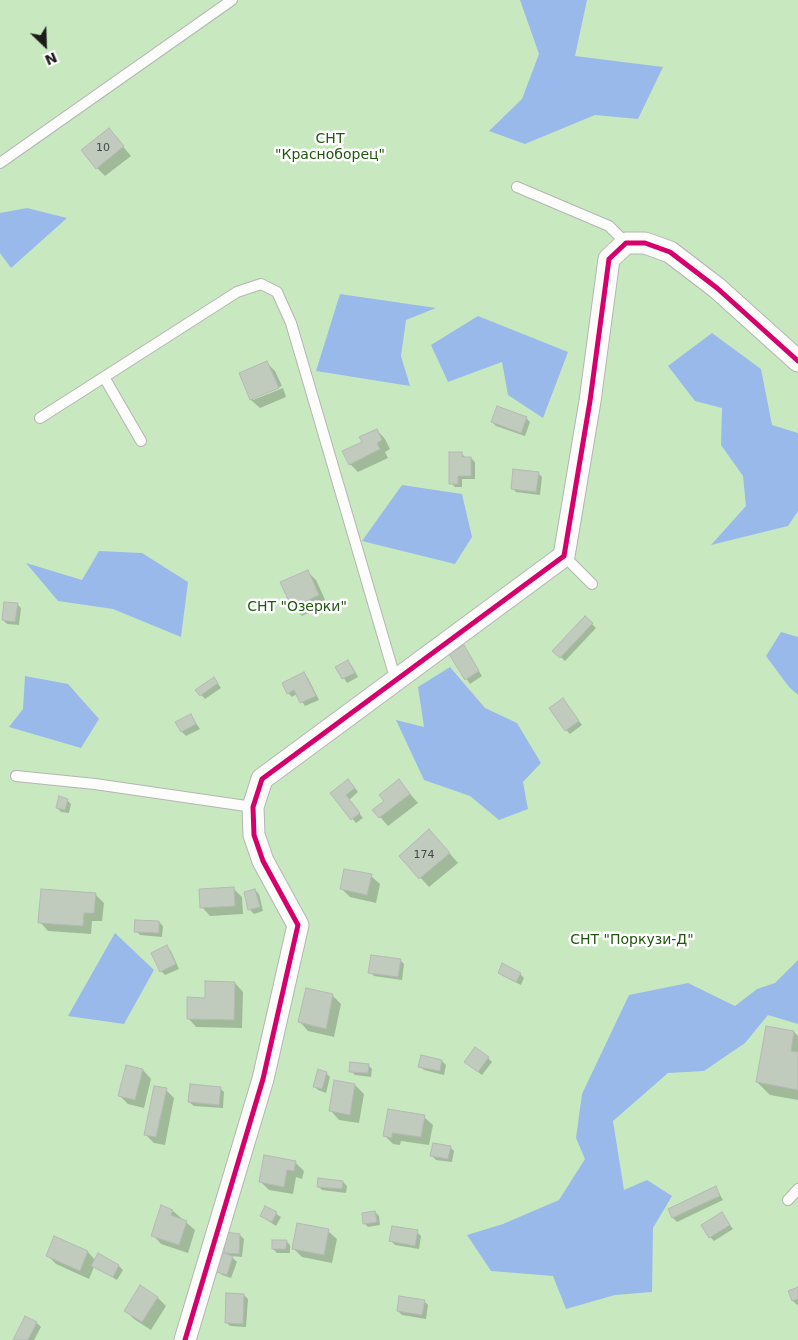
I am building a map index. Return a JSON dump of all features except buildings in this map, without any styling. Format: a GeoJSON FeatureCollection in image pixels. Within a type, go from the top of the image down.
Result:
{"type":"FeatureCollection","features":[{"type":"Feature","properties":{"kind":"street"},"geometry":{"type":"LineString","coordinates":[[185,1340],[263,1078],[298,925],[263,861],[254,834],[253,807],[262,779],[564,556],[590,401],[609,259],[626,243],[645,243],[670,252],[717,288],[798,361]]}},
{"type":"Feature","properties":{"kind":"lane"},"geometry":{"type":"LineString","coordinates":[[0,163],[232,0]]}},
{"type":"Feature","properties":{"kind":"lane"},"geometry":{"type":"LineString","coordinates":[[517,186],[609,226],[626,243]]}},
{"type":"Feature","properties":{"kind":"lane"},"geometry":{"type":"LineString","coordinates":[[40,418],[237,292],[261,284],[276,292],[291,323],[396,681]]}},
{"type":"Feature","properties":{"kind":"lane"},"geometry":{"type":"LineString","coordinates":[[104,377],[141,441]]}},
{"type":"Feature","properties":{"kind":"lane"},"geometry":{"type":"LineString","coordinates":[[564,556],[592,584]]}},
{"type":"Feature","properties":{"kind":"lane"},"geometry":{"type":"LineString","coordinates":[[16,776],[95,784],[253,807]]}},
{"type":"Feature","properties":{"kind":"lane"},"geometry":{"type":"LineString","coordinates":[[788,1200],[798,1190]]}},
{"type":"Feature","properties":{"kind":"green space","name":"СНТ \"Озерки\""},"geometry":{"type":"Polygon","coordinates":[[[0,0],[798,0],[798,1340],[0,1340],[0,0]]]}},
{"type":"Feature","properties":{"kind":"water"},"geometry":{"type":"Polygon","coordinates":[[[520,0],[587,0],[575,56],[663,67],[638,119],[595,115],[525,144],[489,131],[522,99],[539,54],[520,0]]]}},
{"type":"Feature","properties":{"kind":"water"},"geometry":{"type":"Polygon","coordinates":[[[27,208],[67,218],[11,268],[0,253],[0,213],[27,208]]]}},
{"type":"Feature","properties":{"kind":"water"},"geometry":{"type":"Polygon","coordinates":[[[340,294],[436,308],[406,320],[401,356],[410,386],[316,371],[340,294]]]}},
{"type":"Feature","properties":{"kind":"water"},"geometry":{"type":"Polygon","coordinates":[[[478,316],[568,352],[543,418],[508,395],[502,362],[448,382],[431,345],[478,316]]]}},
{"type":"Feature","properties":{"kind":"water"},"geometry":{"type":"Polygon","coordinates":[[[712,333],[761,369],[772,425],[798,433],[798,511],[788,526],[711,545],[746,506],[743,476],[721,445],[722,408],[695,401],[668,366],[712,333]]]}},
{"type":"Feature","properties":{"kind":"water"},"geometry":{"type":"Polygon","coordinates":[[[402,485],[462,494],[472,537],[455,564],[362,541],[402,485]]]}},
{"type":"Feature","properties":{"kind":"water"},"geometry":{"type":"Polygon","coordinates":[[[99,551],[142,553],[188,582],[181,637],[113,609],[58,601],[26,563],[82,580],[99,551]]]}},
{"type":"Feature","properties":{"kind":"water"},"geometry":{"type":"Polygon","coordinates":[[[781,632],[798,637],[798,695],[789,687],[766,656],[781,632]]]}},
{"type":"Feature","properties":{"kind":"water"},"geometry":{"type":"Polygon","coordinates":[[[450,667],[485,708],[517,723],[541,763],[523,782],[528,809],[499,820],[470,796],[424,780],[396,720],[424,727],[418,687],[450,667]]]}},
{"type":"Feature","properties":{"kind":"water"},"geometry":{"type":"Polygon","coordinates":[[[25,676],[68,684],[99,719],[81,748],[9,727],[23,709],[25,676]]]}},
{"type":"Feature","properties":{"kind":"water"},"geometry":{"type":"Polygon","coordinates":[[[115,933],[154,970],[124,1024],[68,1016],[115,933]]]}},
{"type":"Feature","properties":{"kind":"water"},"geometry":{"type":"Polygon","coordinates":[[[798,960],[798,1024],[768,1015],[745,1043],[704,1071],[668,1073],[613,1121],[624,1190],[647,1180],[672,1196],[653,1228],[652,1292],[615,1295],[566,1309],[553,1276],[491,1271],[467,1235],[503,1224],[559,1200],[585,1159],[576,1138],[582,1094],[629,995],[688,983],[735,1006],[757,989],[775,983],[798,960]]]}},
{"type":"Feature","properties":{"kind":"cycle path"},"geometry":{"type":"LineString","coordinates":[[185,1340],[263,1079],[298,925],[263,861],[254,835],[253,807],[262,779],[564,556],[590,401],[609,259],[626,243],[645,243],[670,252],[717,288],[798,361]]}},
{"type":"Feature","properties":{"kind":"park label","name":"СНТ \"Красноборец\""},"geometry":{"type":"Point","coordinates":[330,148]}},
{"type":"Feature","properties":{"kind":"park label","name":"СНТ \"Поркузи-Д\""},"geometry":{"type":"Point","coordinates":[632,940]}}]}
